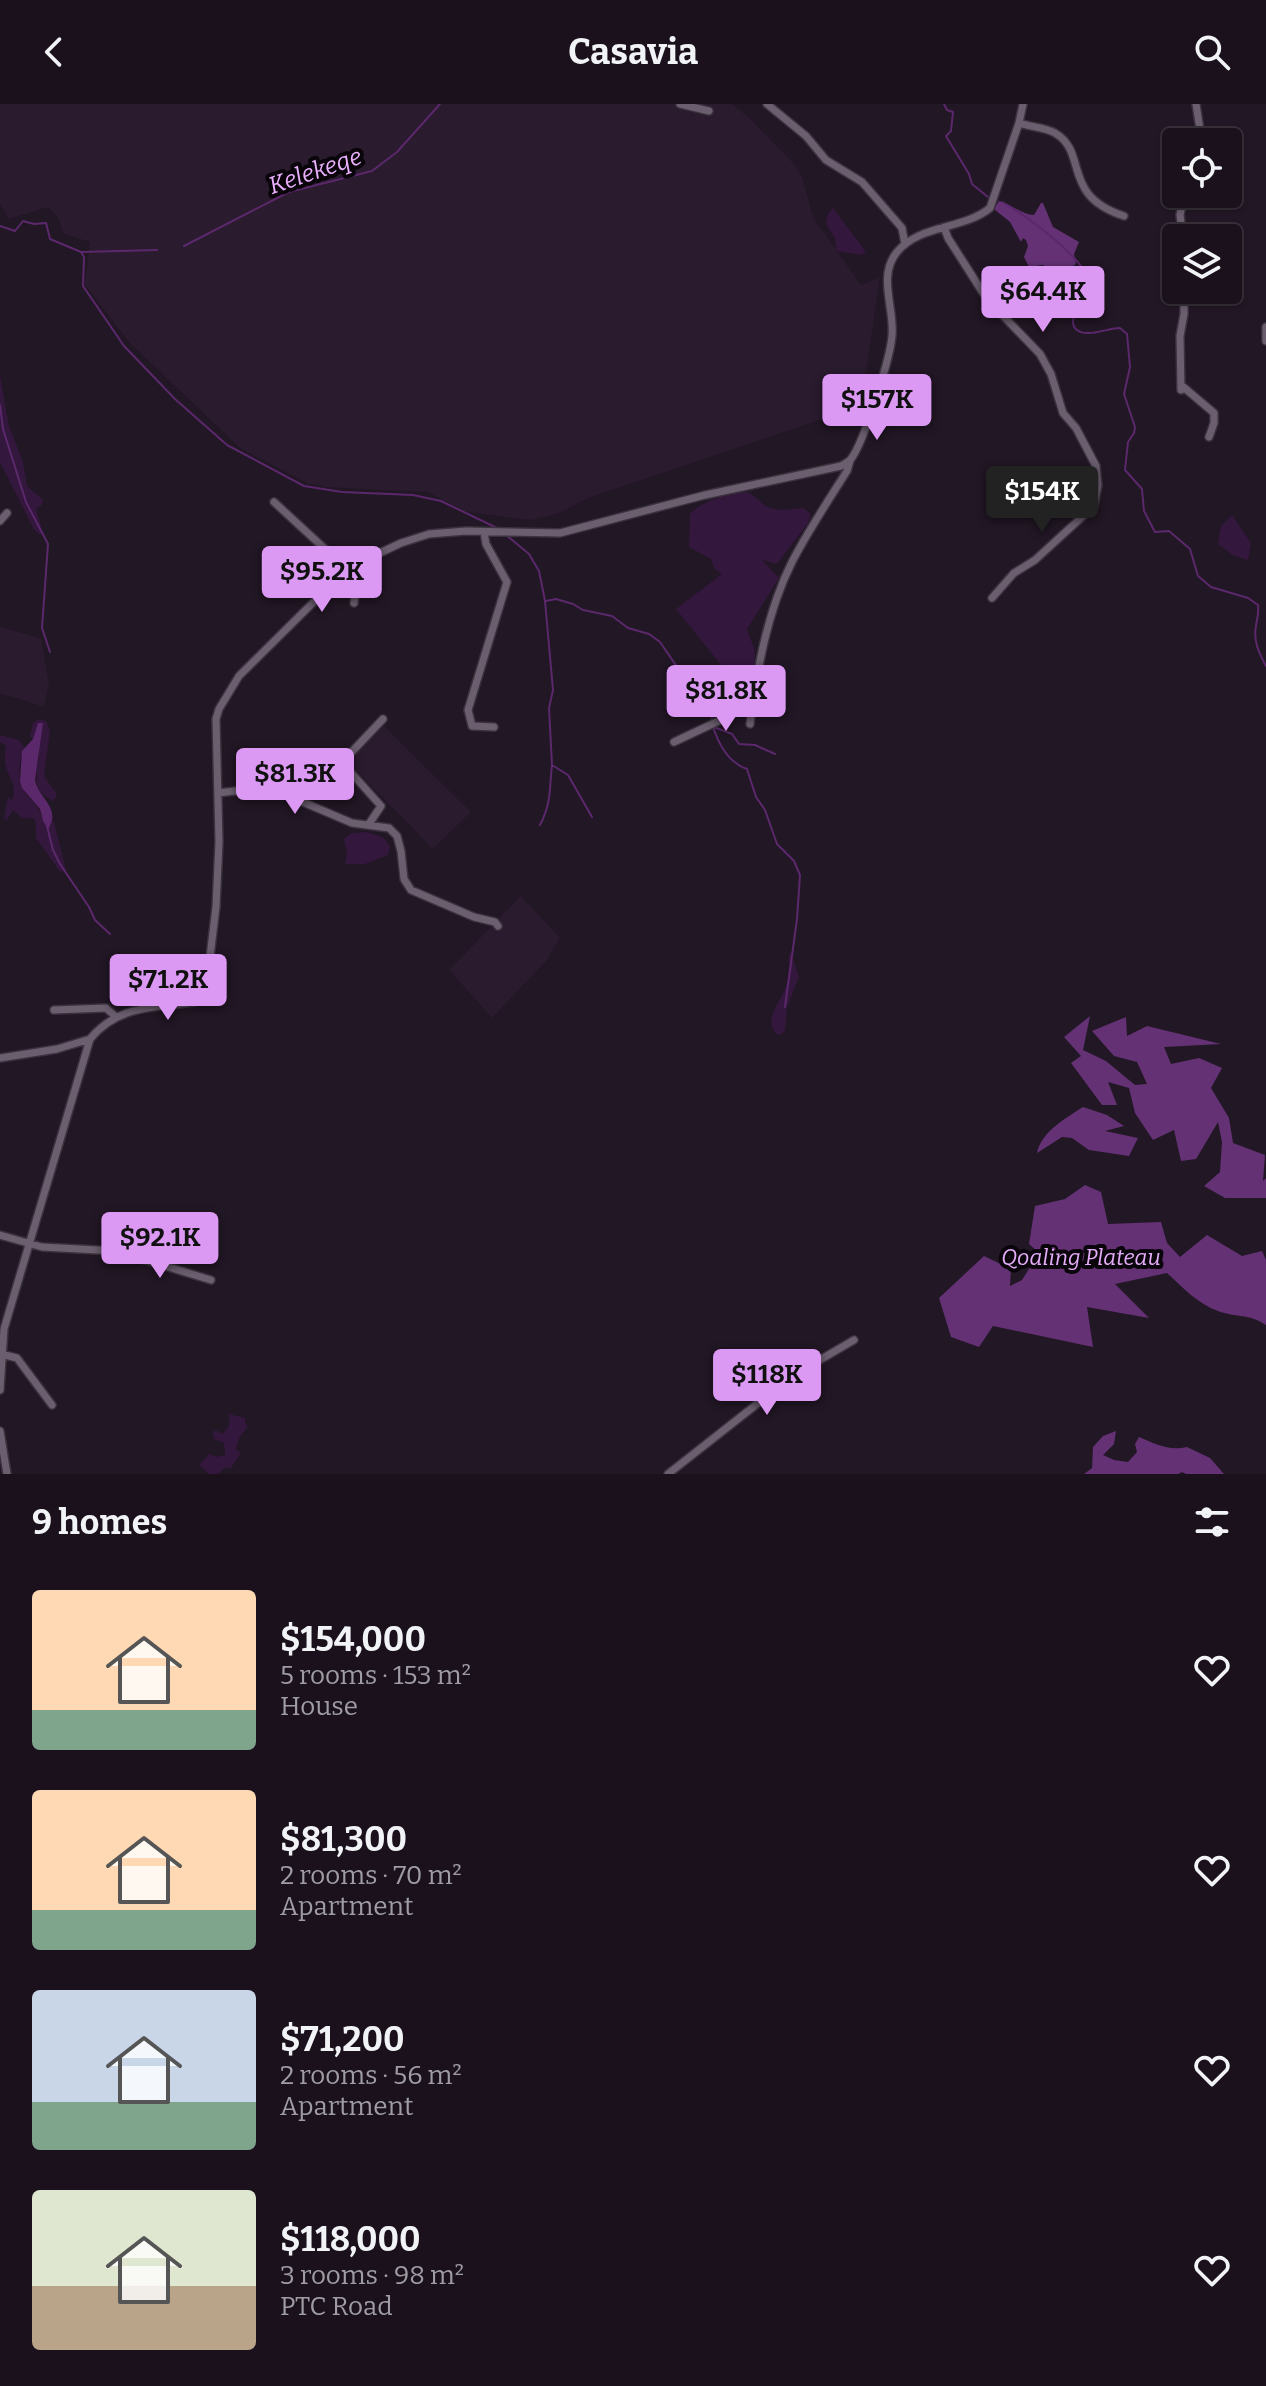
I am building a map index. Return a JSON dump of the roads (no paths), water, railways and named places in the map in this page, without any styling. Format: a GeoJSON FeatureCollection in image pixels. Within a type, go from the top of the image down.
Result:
{"type":"FeatureCollection","features":[{"type":"Feature","properties":{"kind":"street"},"geometry":{"type":"LineString","coordinates":[[680,104],[709,111]]}},
{"type":"Feature","properties":{"kind":"street"},"geometry":{"type":"LineString","coordinates":[[767,104],[806,136],[826,160],[862,182],[877,197],[902,228],[905,244]]}},
{"type":"Feature","properties":{"kind":"street"},"geometry":{"type":"LineString","coordinates":[[750,724],[754,688],[766,636],[791,564],[847,471],[863,435],[890,352],[893,321],[887,278],[889,265],[905,244],[932,230],[981,215],[990,208],[1023,104]]}},
{"type":"Feature","properties":{"kind":"street"},"geometry":{"type":"LineString","coordinates":[[1196,104],[1200,128]]}},
{"type":"Feature","properties":{"kind":"street"},"geometry":{"type":"LineString","coordinates":[[1019,123],[1053,132],[1064,140],[1085,192],[1102,208],[1124,216]]}},
{"type":"Feature","properties":{"kind":"street"},"geometry":{"type":"LineString","coordinates":[[944,227],[987,299],[1040,354],[1051,374],[1063,413],[1076,428],[1096,466],[1098,485],[1094,506],[1035,560],[1014,573],[992,598]]}},
{"type":"Feature","properties":{"kind":"street"},"geometry":{"type":"LineString","coordinates":[[1184,304],[1180,336],[1181,387],[1214,413],[1209,437]]}},
{"type":"Feature","properties":{"kind":"street"},"geometry":{"type":"LineString","coordinates":[[1266,327],[1266,341]]}},
{"type":"Feature","properties":{"kind":"street"},"geometry":{"type":"LineString","coordinates":[[0,1390],[2,1330],[90,1039],[102,1024],[115,1016],[194,1002],[202,992],[209,965],[218,877],[216,719],[239,676],[348,568],[401,543],[429,534],[560,533],[705,495],[786,480],[850,461]]}},
{"type":"Feature","properties":{"kind":"street"},"geometry":{"type":"LineString","coordinates":[[274,502],[325,549],[348,564],[348,568]]}},
{"type":"Feature","properties":{"kind":"street"},"geometry":{"type":"LineString","coordinates":[[0,521],[7,513]]}},
{"type":"Feature","properties":{"kind":"street"},"geometry":{"type":"LineString","coordinates":[[484,532],[486,544],[507,582],[468,710],[472,726],[494,727]]}},
{"type":"Feature","properties":{"kind":"street"},"geometry":{"type":"LineString","coordinates":[[354,603],[357,583],[365,566],[362,562]]}},
{"type":"Feature","properties":{"kind":"street"},"geometry":{"type":"LineString","coordinates":[[674,742],[727,717],[737,697],[754,688]]}},
{"type":"Feature","properties":{"kind":"street"},"geometry":{"type":"LineString","coordinates":[[369,824],[381,806],[345,766],[345,759],[383,719]]}},
{"type":"Feature","properties":{"kind":"street"},"geometry":{"type":"LineString","coordinates":[[218,793],[260,788],[291,797],[352,823],[389,828],[397,836],[404,879],[411,890],[474,917],[495,922],[498,926]]}},
{"type":"Feature","properties":{"kind":"street"},"geometry":{"type":"LineString","coordinates":[[54,1010],[106,1008],[115,1016]]}},
{"type":"Feature","properties":{"kind":"street"},"geometry":{"type":"LineString","coordinates":[[0,1058],[57,1049],[90,1039]]}},
{"type":"Feature","properties":{"kind":"street"},"geometry":{"type":"LineString","coordinates":[[0,1235],[42,1247],[116,1251],[211,1280]]}},
{"type":"Feature","properties":{"kind":"street"},"geometry":{"type":"LineString","coordinates":[[116,1251],[119,1237]]}},
{"type":"Feature","properties":{"kind":"street"},"geometry":{"type":"LineString","coordinates":[[668,1474],[794,1375],[854,1340]]}},
{"type":"Feature","properties":{"kind":"street"},"geometry":{"type":"LineString","coordinates":[[1,1354],[17,1358],[52,1405]]}},
{"type":"Feature","properties":{"kind":"street"},"geometry":{"type":"LineString","coordinates":[[0,1431],[1,1453],[7,1474]]}},
{"type":"Feature","properties":{"kind":"waterway","name":"Kelekeqe"},"geometry":{"type":"LineString","coordinates":[[184,246],[289,192],[372,171],[397,152],[440,104]]}},
{"type":"Feature","properties":{"kind":"waterway","name":"Kelekeqe"},"geometry":{"type":"LineString","coordinates":[[944,104],[947,110],[953,112],[951,131],[946,136],[972,184],[988,197]]}},
{"type":"Feature","properties":{"kind":"waterway","name":"Kelekeqe"},"geometry":{"type":"LineString","coordinates":[[1002,202],[1054,239],[1080,264],[1090,287],[1073,320],[1077,330],[1092,333],[1120,328],[1127,334],[1130,367],[1124,394],[1135,427],[1128,442],[1125,470],[1142,489],[1144,511],[1155,532],[1169,531],[1190,549],[1198,576],[1211,587],[1248,598],[1258,605],[1255,637],[1266,666]]}},
{"type":"Feature","properties":{"kind":"waterway","name":"Kelekeqe"},"geometry":{"type":"LineString","coordinates":[[0,226],[15,231],[23,221],[46,223],[50,239],[81,252],[157,250]]}},
{"type":"Feature","properties":{"kind":"waterway"},"geometry":{"type":"LineString","coordinates":[[81,252],[84,257],[83,286],[124,346],[175,399],[227,445],[304,486],[342,492],[413,495],[441,501],[497,528]]}},
{"type":"Feature","properties":{"kind":"waterway"},"geometry":{"type":"LineString","coordinates":[[0,405],[3,429],[26,502],[48,544],[42,628],[50,652]]}},
{"type":"Feature","properties":{"kind":"waterway"},"geometry":{"type":"LineString","coordinates":[[505,534],[529,554],[539,571],[545,601],[553,690],[549,708],[552,765],[568,775],[592,817]]}},
{"type":"Feature","properties":{"kind":"waterway"},"geometry":{"type":"LineString","coordinates":[[546,601],[556,599],[583,610],[612,616],[628,628],[649,634],[660,642],[712,718]]}},
{"type":"Feature","properties":{"kind":"waterway"},"geometry":{"type":"LineString","coordinates":[[713,727],[726,752],[747,769],[777,844],[794,861],[800,875],[785,1007]]}},
{"type":"Feature","properties":{"kind":"waterway"},"geometry":{"type":"LineString","coordinates":[[714,727],[732,734],[739,744],[755,745],[775,754]]}},
{"type":"Feature","properties":{"kind":"waterway"},"geometry":{"type":"LineString","coordinates":[[540,825],[548,802],[552,765]]}},
{"type":"Feature","properties":{"kind":"waterway"},"geometry":{"type":"LineString","coordinates":[[47,826],[60,864],[95,920],[110,934]]}},
{"type":"Feature","properties":{"kind":"park label","name":"Qoaling Plateau"},"geometry":{"type":"Point","coordinates":[1081,1257]}}]}
